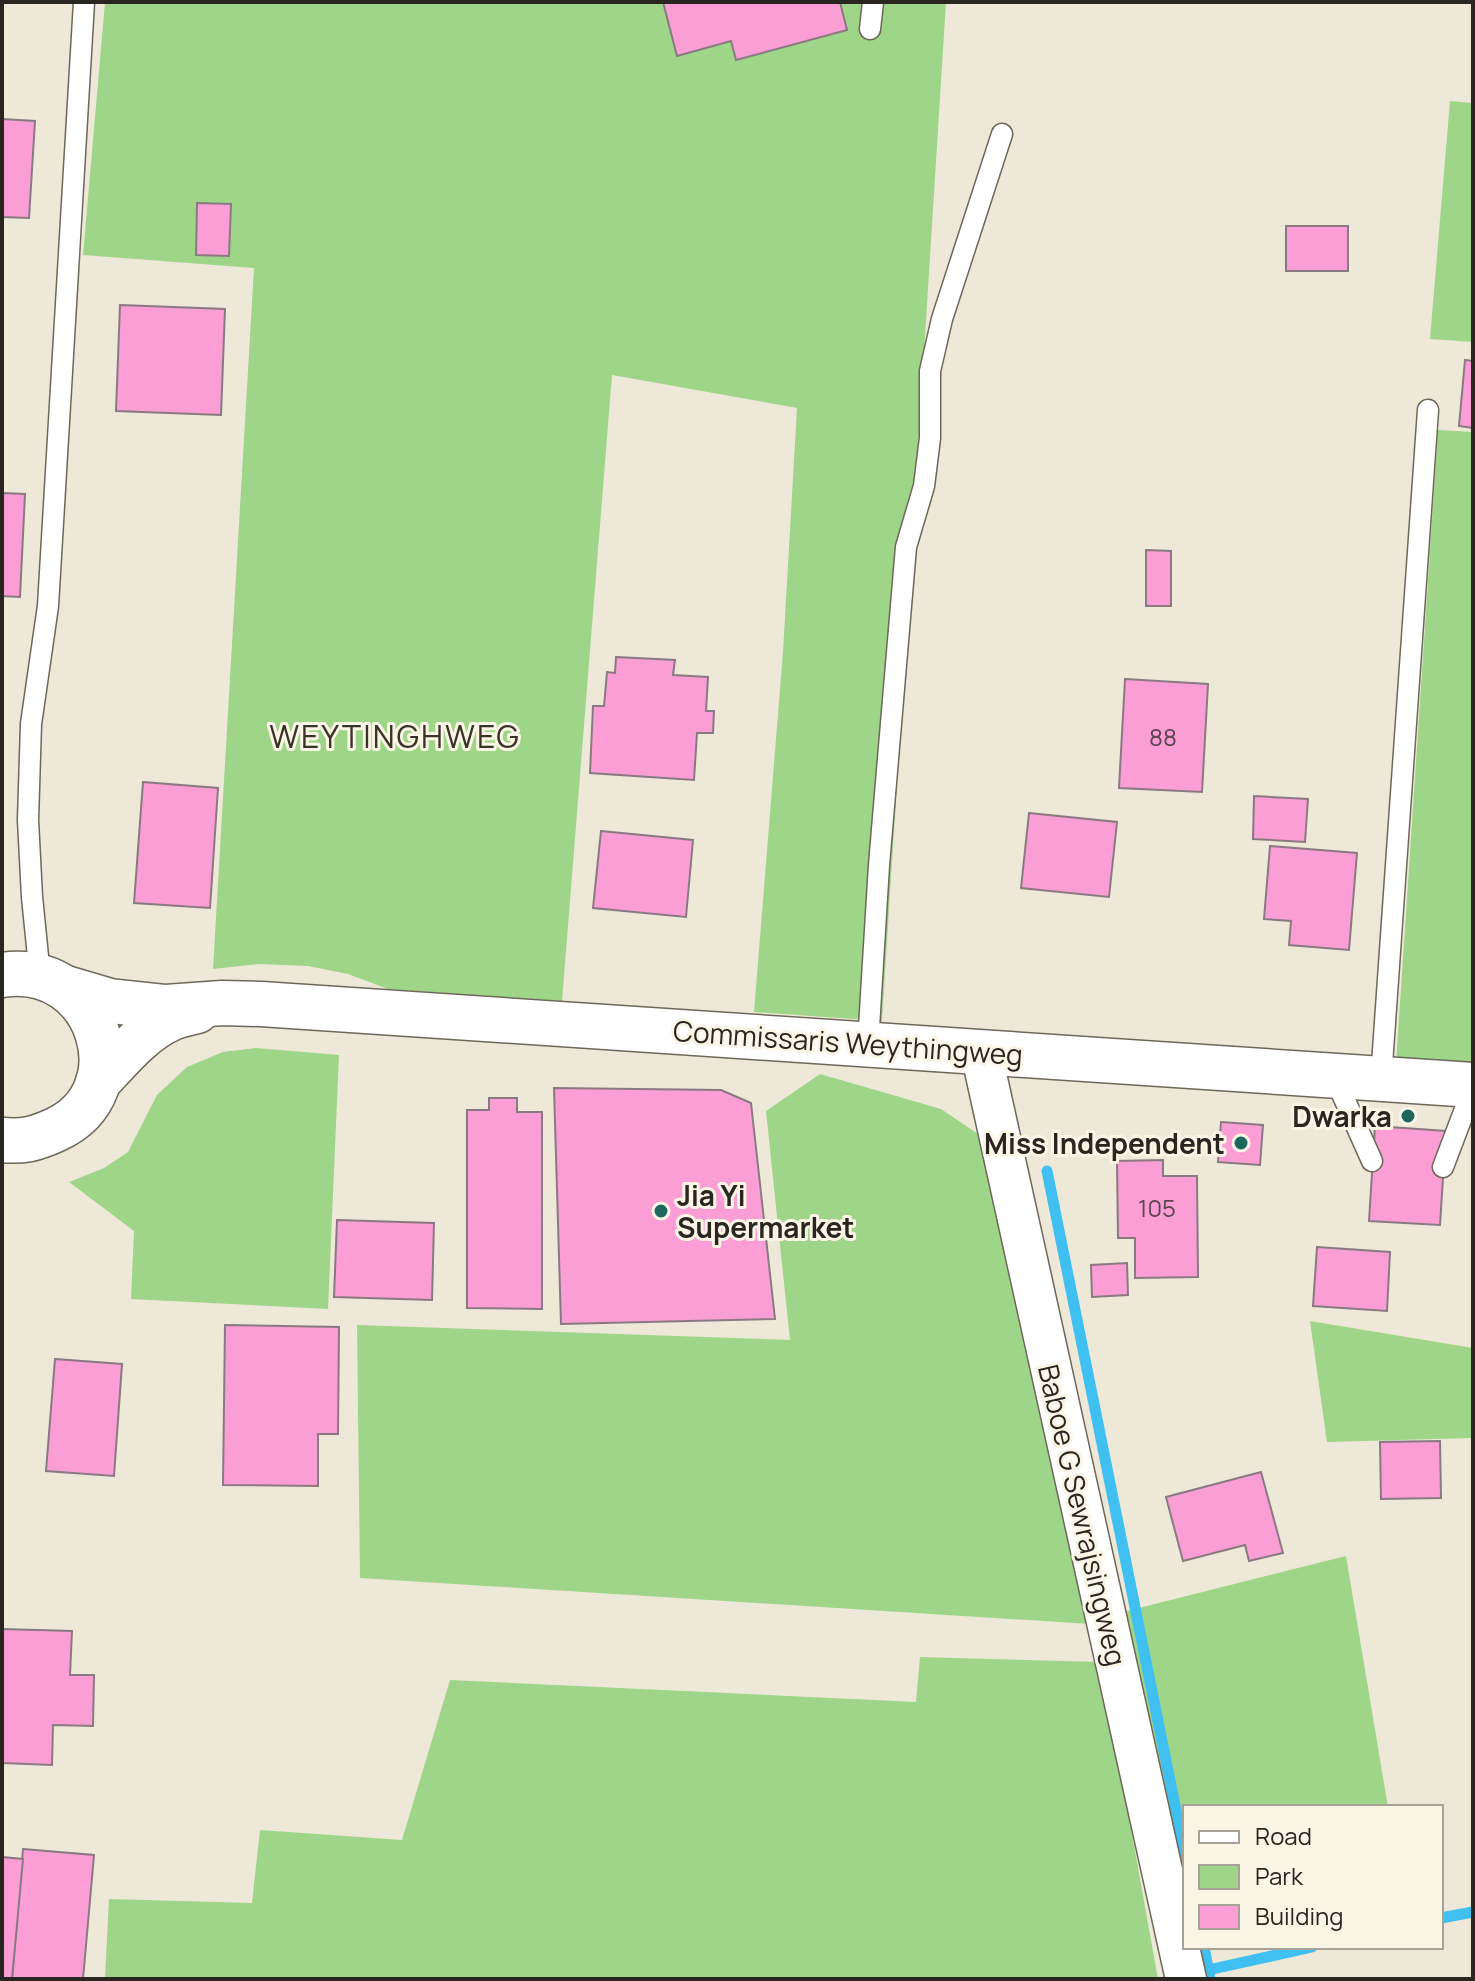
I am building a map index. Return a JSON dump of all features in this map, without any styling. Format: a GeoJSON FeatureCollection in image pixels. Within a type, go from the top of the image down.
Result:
{"type":"FeatureCollection","features":[{"type":"Feature","properties":{"kind":"main road","name":"Commissaris Weythingweg"},"geometry":{"type":"LineString","coordinates":[[36,980],[110,1001],[166,1007],[261,1004],[430,1014],[1473,1086]]}},
{"type":"Feature","properties":{"kind":"main road"},"geometry":{"type":"LineString","coordinates":[[36,980],[85,1007],[98,1030],[102,1056],[98,1082]]}},
{"type":"Feature","properties":{"kind":"main road","name":"Commissaris Weythingweg"},"geometry":{"type":"LineString","coordinates":[[2,1163],[20,1139],[70,1123],[87,1105],[98,1082],[151,1029],[172,1018],[222,1003]]}},
{"type":"Feature","properties":{"kind":"street","name":"Baboe G Sewrajsingweg"},"geometry":{"type":"LineString","coordinates":[[981,1052],[1186,1979]]}},
{"type":"Feature","properties":{"kind":"lane"},"geometry":{"type":"LineString","coordinates":[[36,980],[28,820],[31,724],[48,606],[84,2]]}},
{"type":"Feature","properties":{"kind":"lane"},"geometry":{"type":"LineString","coordinates":[[870,29],[873,2]]}},
{"type":"Feature","properties":{"kind":"lane"},"geometry":{"type":"LineString","coordinates":[[868,1044],[879,865],[906,547],[924,486],[930,438],[930,371],[942,319],[1002,134]]}},
{"type":"Feature","properties":{"kind":"lane"},"geometry":{"type":"LineString","coordinates":[[1381,1079],[1428,410]]}},
{"type":"Feature","properties":{"kind":"lane"},"geometry":{"type":"LineString","coordinates":[[1334,1076],[1372,1161]]}},
{"type":"Feature","properties":{"kind":"lane"},"geometry":{"type":"LineString","coordinates":[[1443,1167],[1473,1086]]}},
{"type":"Feature","properties":{"kind":"green space"},"geometry":{"type":"Polygon","coordinates":[[[105,2],[946,2],[882,1021],[754,1012],[783,652],[797,408],[612,375],[562,1001],[388,989],[348,974],[308,966],[258,964],[213,969],[254,268],[83,255],[105,2]]]}},
{"type":"Feature","properties":{"kind":"green space"},"geometry":{"type":"Polygon","coordinates":[[[1450,101],[1473,103],[1473,342],[1430,339],[1450,101]]]}},
{"type":"Feature","properties":{"kind":"green space"},"geometry":{"type":"Polygon","coordinates":[[[1438,430],[1473,432],[1473,1068],[1396,1064],[1438,430]]]}},
{"type":"Feature","properties":{"kind":"green space"},"geometry":{"type":"Polygon","coordinates":[[[256,1048],[339,1055],[328,1309],[131,1299],[134,1231],[69,1182],[104,1168],[128,1152],[157,1095],[187,1067],[223,1052],[256,1048]]]}},
{"type":"Feature","properties":{"kind":"green space"},"geometry":{"type":"Polygon","coordinates":[[[820,1074],[941,1109],[984,1138],[1091,1624],[360,1578],[357,1325],[790,1340],[766,1111],[820,1074]]]}},
{"type":"Feature","properties":{"kind":"green space"},"geometry":{"type":"Polygon","coordinates":[[[1310,1321],[1473,1348],[1473,1438],[1327,1442],[1310,1321]]]}},
{"type":"Feature","properties":{"kind":"green space"},"geometry":{"type":"Polygon","coordinates":[[[1346,1556],[1388,1805],[1183,1805],[1183,1865],[1174,1866],[1123,1612],[1346,1556]]]}},
{"type":"Feature","properties":{"kind":"green space"},"geometry":{"type":"Polygon","coordinates":[[[920,1657],[1101,1662],[1158,1979],[105,1979],[109,1899],[252,1903],[260,1830],[402,1840],[450,1680],[916,1702],[920,1657]]]}},
{"type":"Feature","properties":{"kind":"building"},"geometry":{"type":"Polygon","coordinates":[[[663,2],[840,2],[847,30],[736,60],[731,41],[677,56],[663,2]]]}},
{"type":"Feature","properties":{"kind":"building"},"geometry":{"type":"Polygon","coordinates":[[[2,119],[35,121],[29,218],[2,217],[2,119]]]}},
{"type":"Feature","properties":{"kind":"building"},"geometry":{"type":"Polygon","coordinates":[[[197,203],[231,204],[229,256],[196,255],[197,203]]]}},
{"type":"Feature","properties":{"kind":"building"},"geometry":{"type":"Polygon","coordinates":[[[1286,226],[1348,226],[1348,271],[1286,271],[1286,226]]]}},
{"type":"Feature","properties":{"kind":"building"},"geometry":{"type":"Polygon","coordinates":[[[120,305],[225,309],[221,415],[116,411],[120,305]]]}},
{"type":"Feature","properties":{"kind":"building"},"geometry":{"type":"Polygon","coordinates":[[[1465,360],[1473,361],[1473,428],[1459,426],[1465,360]]]}},
{"type":"Feature","properties":{"kind":"building"},"geometry":{"type":"Polygon","coordinates":[[[2,493],[25,494],[20,597],[2,596],[2,493]]]}},
{"type":"Feature","properties":{"kind":"building"},"geometry":{"type":"Polygon","coordinates":[[[1146,550],[1171,551],[1171,606],[1146,606],[1146,550]]]}},
{"type":"Feature","properties":{"kind":"building"},"geometry":{"type":"Polygon","coordinates":[[[616,657],[675,660],[673,675],[708,677],[706,711],[714,711],[713,733],[697,733],[694,780],[590,773],[593,706],[604,706],[607,672],[615,673],[616,657]]]}},
{"type":"Feature","properties":{"kind":"building"},"geometry":{"type":"Polygon","coordinates":[[[1125,679],[1208,684],[1202,792],[1119,788],[1125,679]]]}},
{"type":"Feature","properties":{"kind":"building"},"geometry":{"type":"Polygon","coordinates":[[[143,782],[218,788],[210,908],[134,903],[143,782]]]}},
{"type":"Feature","properties":{"kind":"building"},"geometry":{"type":"Polygon","coordinates":[[[1254,796],[1308,799],[1305,842],[1253,839],[1254,796]]]}},
{"type":"Feature","properties":{"kind":"building"},"geometry":{"type":"Polygon","coordinates":[[[1029,813],[1117,822],[1109,897],[1021,888],[1029,813]]]}},
{"type":"Feature","properties":{"kind":"building"},"geometry":{"type":"Polygon","coordinates":[[[601,831],[693,840],[686,917],[593,908],[601,831]]]}},
{"type":"Feature","properties":{"kind":"building"},"geometry":{"type":"Polygon","coordinates":[[[1270,846],[1357,853],[1349,950],[1289,945],[1291,921],[1264,919],[1270,846]]]}},
{"type":"Feature","properties":{"kind":"building","name":"Jia Yi Supermarket"},"geometry":{"type":"Polygon","coordinates":[[[554,1088],[721,1090],[751,1103],[775,1319],[561,1324],[554,1088]]]}},
{"type":"Feature","properties":{"kind":"building"},"geometry":{"type":"Polygon","coordinates":[[[489,1098],[517,1098],[517,1112],[542,1112],[542,1309],[467,1308],[467,1110],[489,1110],[489,1098]]]}},
{"type":"Feature","properties":{"kind":"building","name":"Miss Independent"},"geometry":{"type":"Polygon","coordinates":[[[1221,1122],[1263,1125],[1260,1165],[1218,1162],[1221,1122]]]}},
{"type":"Feature","properties":{"kind":"building"},"geometry":{"type":"Polygon","coordinates":[[[1375,1126],[1446,1131],[1440,1225],[1369,1221],[1375,1126]]]}},
{"type":"Feature","properties":{"kind":"building"},"geometry":{"type":"Polygon","coordinates":[[[1163,1160],[1163,1176],[1197,1176],[1198,1277],[1135,1278],[1135,1238],[1118,1238],[1117,1161],[1163,1160]]]}},
{"type":"Feature","properties":{"kind":"building"},"geometry":{"type":"Polygon","coordinates":[[[337,1220],[434,1223],[432,1300],[334,1297],[337,1220]]]}},
{"type":"Feature","properties":{"kind":"building"},"geometry":{"type":"Polygon","coordinates":[[[1317,1247],[1390,1252],[1387,1311],[1313,1306],[1317,1247]]]}},
{"type":"Feature","properties":{"kind":"building"},"geometry":{"type":"Polygon","coordinates":[[[1127,1263],[1128,1295],[1092,1297],[1091,1265],[1127,1263]]]}},
{"type":"Feature","properties":{"kind":"building"},"geometry":{"type":"Polygon","coordinates":[[[225,1325],[339,1327],[338,1434],[318,1434],[318,1486],[223,1485],[225,1325]]]}},
{"type":"Feature","properties":{"kind":"building"},"geometry":{"type":"Polygon","coordinates":[[[55,1359],[122,1364],[114,1476],[46,1471],[55,1359]]]}},
{"type":"Feature","properties":{"kind":"building"},"geometry":{"type":"Polygon","coordinates":[[[1440,1441],[1441,1498],[1381,1499],[1380,1442],[1440,1441]]]}},
{"type":"Feature","properties":{"kind":"building"},"geometry":{"type":"Polygon","coordinates":[[[1261,1472],[1283,1553],[1249,1561],[1245,1545],[1183,1561],[1166,1497],[1261,1472]]]}},
{"type":"Feature","properties":{"kind":"building"},"geometry":{"type":"Polygon","coordinates":[[[2,1629],[72,1631],[70,1675],[94,1675],[93,1726],[53,1725],[52,1765],[2,1763],[2,1629]]]}},
{"type":"Feature","properties":{"kind":"building"},"geometry":{"type":"Polygon","coordinates":[[[23,1849],[94,1855],[83,1979],[12,1979],[23,1849]]]}},
{"type":"Feature","properties":{"kind":"building"},"geometry":{"type":"Polygon","coordinates":[[[2,1857],[23,1859],[12,1979],[2,1979],[2,1857]]]}},
{"type":"Feature","properties":{"kind":"waterway"},"geometry":{"type":"LineString","coordinates":[[1047,1171],[1183,1845]]}},
{"type":"Feature","properties":{"kind":"waterway"},"geometry":{"type":"LineString","coordinates":[[1443,1918],[1473,1912]]}},
{"type":"Feature","properties":{"kind":"waterway"},"geometry":{"type":"LineString","coordinates":[[1204,1949],[1210,1979]]}},
{"type":"Feature","properties":{"kind":"waterway"},"geometry":{"type":"LineString","coordinates":[[1208,1970],[1303,1949]]}},
{"type":"Feature","properties":{"kind":"place","name":"Dwarka"},"geometry":{"type":"Point","coordinates":[1408,1116]}},
{"type":"Feature","properties":{"kind":"place","name":"Miss Independent"},"geometry":{"type":"Point","coordinates":[1241,1143]}},
{"type":"Feature","properties":{"kind":"place","name":"Jia Yi Supermarket"},"geometry":{"type":"Point","coordinates":[661,1211]}},
{"type":"Feature","properties":{"kind":"district","name":"WEYTINGHWEG"},"geometry":{"type":"Point","coordinates":[395,736]}}]}
